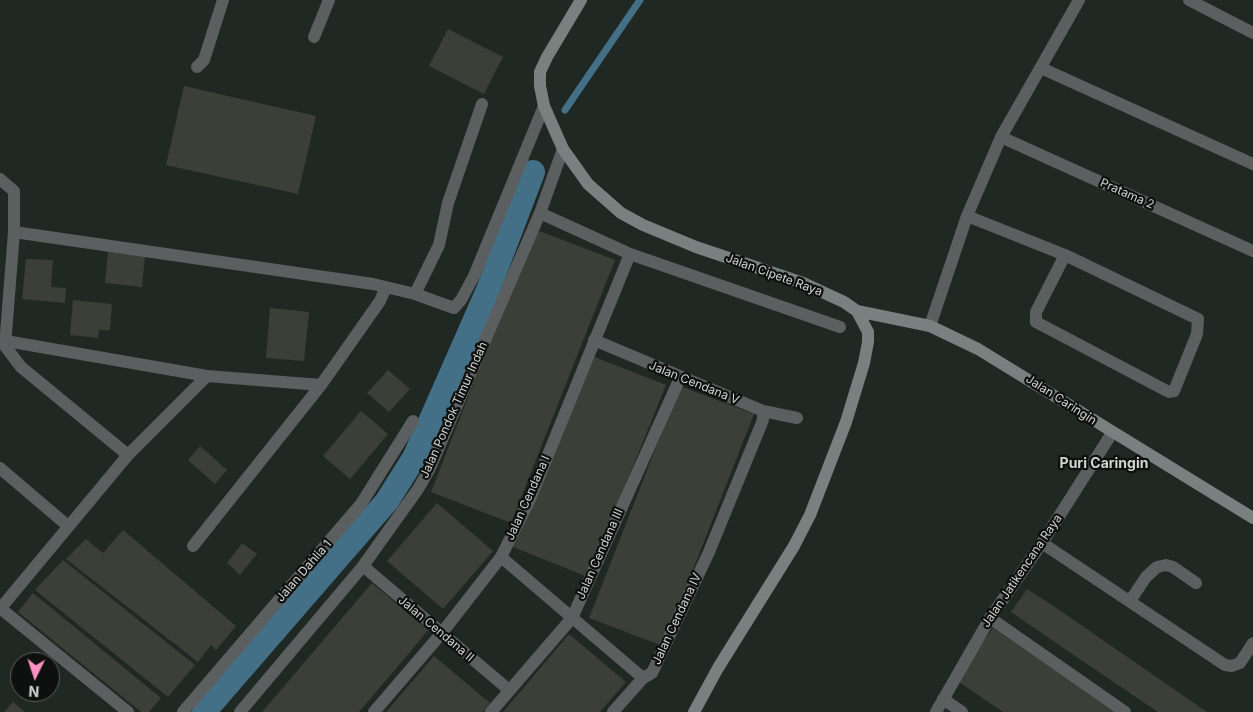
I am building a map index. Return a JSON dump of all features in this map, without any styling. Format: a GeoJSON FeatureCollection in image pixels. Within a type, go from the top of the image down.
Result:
{"type":"FeatureCollection","features":[{"type":"Feature","properties":{"kind":"main road","name":"Jalan Cipete Raya"},"geometry":{"type":"LineString","coordinates":[[582,0],[547,57],[540,72],[540,86],[544,106],[563,149],[588,184],[621,213],[643,225],[696,247],[803,283],[844,302],[857,311]]}},
{"type":"Feature","properties":{"kind":"main road","name":"Jalan Caringin"},"geometry":{"type":"LineString","coordinates":[[857,311],[930,326],[978,349],[1253,518]]}},
{"type":"Feature","properties":{"kind":"main road"},"geometry":{"type":"LineString","coordinates":[[694,712],[718,668],[794,546],[823,485],[846,422],[868,342],[865,324],[857,311]]}},
{"type":"Feature","properties":{"kind":"street"},"geometry":{"type":"LineString","coordinates":[[198,67],[204,60],[224,0]]}},
{"type":"Feature","properties":{"kind":"street"},"geometry":{"type":"LineString","coordinates":[[314,37],[329,0]]}},
{"type":"Feature","properties":{"kind":"street"},"geometry":{"type":"LineString","coordinates":[[930,326],[967,216],[1001,137],[1079,0]]}},
{"type":"Feature","properties":{"kind":"street"},"geometry":{"type":"LineString","coordinates":[[1189,0],[1253,33]]}},
{"type":"Feature","properties":{"kind":"street"},"geometry":{"type":"LineString","coordinates":[[1041,68],[1253,164]]}},
{"type":"Feature","properties":{"kind":"street"},"geometry":{"type":"LineString","coordinates":[[416,294],[439,245],[448,203],[482,104]]}},
{"type":"Feature","properties":{"kind":"street"},"geometry":{"type":"LineString","coordinates":[[14,232],[386,288],[416,294],[454,308],[461,300],[474,276],[544,106]]}},
{"type":"Feature","properties":{"kind":"street","name":"Pratama 2"},"geometry":{"type":"LineString","coordinates":[[1001,137],[1253,251]]}},
{"type":"Feature","properties":{"kind":"street","name":"Jalan Pondok Timur Indah"},"geometry":{"type":"LineString","coordinates":[[240,712],[363,566],[429,470],[540,213],[563,149]]}},
{"type":"Feature","properties":{"kind":"street"},"geometry":{"type":"LineString","coordinates":[[0,179],[14,191],[14,232],[2,340],[8,352],[22,367],[128,455]]}},
{"type":"Feature","properties":{"kind":"street"},"geometry":{"type":"LineString","coordinates":[[540,213],[630,254],[840,328]]}},
{"type":"Feature","properties":{"kind":"street"},"geometry":{"type":"LineString","coordinates":[[967,216],[1065,255],[1198,319],[1198,334],[1174,391],[1169,392],[1036,322],[1036,312],[1065,255]]}},
{"type":"Feature","properties":{"kind":"street","name":"Jalan Cendana I"},"geometry":{"type":"LineString","coordinates":[[374,712],[441,634],[501,557],[530,499],[630,254]]}},
{"type":"Feature","properties":{"kind":"street"},"geometry":{"type":"LineString","coordinates":[[193,546],[321,385],[380,301],[386,288]]}},
{"type":"Feature","properties":{"kind":"street"},"geometry":{"type":"LineString","coordinates":[[2,340],[207,376],[321,385]]}},
{"type":"Feature","properties":{"kind":"street","name":"Jalan Cendana V"},"geometry":{"type":"LineString","coordinates":[[594,340],[680,378],[762,411],[797,418]]}},
{"type":"Feature","properties":{"kind":"street"},"geometry":{"type":"LineString","coordinates":[[128,712],[0,608],[128,455],[207,376]]}},
{"type":"Feature","properties":{"kind":"street","name":"Jalan Cendana III"},"geometry":{"type":"LineString","coordinates":[[491,712],[572,618],[680,378]]}},
{"type":"Feature","properties":{"kind":"street","name":"Jalan Cendana IV"},"geometry":{"type":"LineString","coordinates":[[501,557],[643,678],[652,673],[709,552],[763,420],[762,411]]}},
{"type":"Feature","properties":{"kind":"street","name":"Jalan Dahlia 1"},"geometry":{"type":"LineString","coordinates":[[183,712],[361,504],[413,421]]}},
{"type":"Feature","properties":{"kind":"street","name":"Jalan Jatikencana Raya"},"geometry":{"type":"LineString","coordinates":[[936,712],[990,618],[1042,543],[1112,433]]}},
{"type":"Feature","properties":{"kind":"street"},"geometry":{"type":"LineString","coordinates":[[0,468],[68,526]]}},
{"type":"Feature","properties":{"kind":"street"},"geometry":{"type":"LineString","coordinates":[[1042,543],[1229,666],[1240,663],[1253,643]]}},
{"type":"Feature","properties":{"kind":"street"},"geometry":{"type":"LineString","coordinates":[[1130,601],[1146,577],[1157,566],[1166,564],[1173,567],[1196,583]]}},
{"type":"Feature","properties":{"kind":"street","name":"Jalan Cendana II"},"geometry":{"type":"LineString","coordinates":[[363,566],[509,690]]}},
{"type":"Feature","properties":{"kind":"street"},"geometry":{"type":"LineString","coordinates":[[990,618],[1125,712]]}},
{"type":"Feature","properties":{"kind":"street"},"geometry":{"type":"LineString","coordinates":[[613,712],[643,678]]}},
{"type":"Feature","properties":{"kind":"street"},"geometry":{"type":"LineString","coordinates":[[943,699],[962,712]]}},
{"type":"Feature","properties":{"kind":"building"},"geometry":{"type":"Polygon","coordinates":[[[448,29],[503,57],[484,94],[429,66],[448,29]]]}},
{"type":"Feature","properties":{"kind":"building"},"geometry":{"type":"Polygon","coordinates":[[[184,86],[316,116],[298,194],[166,165],[184,86]]]}},
{"type":"Feature","properties":{"kind":"building"},"geometry":{"type":"Polygon","coordinates":[[[534,229],[615,260],[511,523],[431,492],[534,229]]]}},
{"type":"Feature","properties":{"kind":"building"},"geometry":{"type":"Polygon","coordinates":[[[108,252],[145,256],[142,287],[105,283],[108,252]]]}},
{"type":"Feature","properties":{"kind":"building"},"geometry":{"type":"Polygon","coordinates":[[[26,259],[53,260],[51,287],[66,288],[65,303],[22,299],[26,259]]]}},
{"type":"Feature","properties":{"kind":"building"},"geometry":{"type":"Polygon","coordinates":[[[73,300],[112,304],[110,330],[99,330],[98,338],[70,335],[73,300]]]}},
{"type":"Feature","properties":{"kind":"building"},"geometry":{"type":"Polygon","coordinates":[[[270,308],[309,312],[304,361],[266,358],[270,308]]]}},
{"type":"Feature","properties":{"kind":"building"},"geometry":{"type":"Polygon","coordinates":[[[592,356],[666,385],[588,577],[513,547],[592,356]]]}},
{"type":"Feature","properties":{"kind":"building"},"geometry":{"type":"Polygon","coordinates":[[[388,370],[410,389],[389,412],[367,393],[388,370]]]}},
{"type":"Feature","properties":{"kind":"building"},"geometry":{"type":"Polygon","coordinates":[[[680,386],[754,414],[663,646],[589,618],[680,386]]]}},
{"type":"Feature","properties":{"kind":"building"},"geometry":{"type":"Polygon","coordinates":[[[361,411],[388,434],[350,479],[323,456],[361,411]]]}},
{"type":"Feature","properties":{"kind":"building"},"geometry":{"type":"Polygon","coordinates":[[[200,446],[227,470],[215,484],[188,460],[200,446]]]}},
{"type":"Feature","properties":{"kind":"building"},"geometry":{"type":"Polygon","coordinates":[[[437,503],[493,551],[443,609],[387,561],[437,503]]]}},
{"type":"Feature","properties":{"kind":"building"},"geometry":{"type":"Polygon","coordinates":[[[123,530],[236,626],[216,650],[211,645],[198,662],[66,559],[86,539],[103,553],[123,530]]]}},
{"type":"Feature","properties":{"kind":"building"},"geometry":{"type":"Polygon","coordinates":[[[242,543],[257,554],[240,575],[227,563],[242,543]]]}},
{"type":"Feature","properties":{"kind":"building"},"geometry":{"type":"Polygon","coordinates":[[[63,560],[195,665],[168,697],[35,590],[63,560]]]}},
{"type":"Feature","properties":{"kind":"building"},"geometry":{"type":"Polygon","coordinates":[[[372,583],[428,630],[359,712],[262,712],[372,583]]]}},
{"type":"Feature","properties":{"kind":"building"},"geometry":{"type":"Polygon","coordinates":[[[1027,589],[1207,712],[1158,712],[1056,643],[1011,612],[1027,589]]]}},
{"type":"Feature","properties":{"kind":"building"},"geometry":{"type":"Polygon","coordinates":[[[33,593],[161,698],[149,712],[141,712],[18,612],[33,593]]]}},
{"type":"Feature","properties":{"kind":"building"},"geometry":{"type":"Polygon","coordinates":[[[993,628],[1115,712],[1003,712],[956,680],[993,628]]]}},
{"type":"Feature","properties":{"kind":"building"},"geometry":{"type":"Polygon","coordinates":[[[569,634],[626,682],[600,712],[503,712],[569,634]]]}},
{"type":"Feature","properties":{"kind":"building"},"geometry":{"type":"Polygon","coordinates":[[[434,656],[490,703],[483,712],[386,712],[434,656]]]}},
{"type":"Feature","properties":{"kind":"building"},"geometry":{"type":"Polygon","coordinates":[[[13,702],[25,712],[4,712],[13,702]]]}},
{"type":"Feature","properties":{"kind":"waterway"},"geometry":{"type":"LineString","coordinates":[[565,110],[640,0]]}},
{"type":"Feature","properties":{"kind":"waterway"},"geometry":{"type":"LineString","coordinates":[[204,712],[387,501],[414,458],[488,290],[533,172]]}},
{"type":"Feature","properties":{"kind":"district","name":"Puri Caringin"},"geometry":{"type":"Point","coordinates":[1104,464]}}]}
